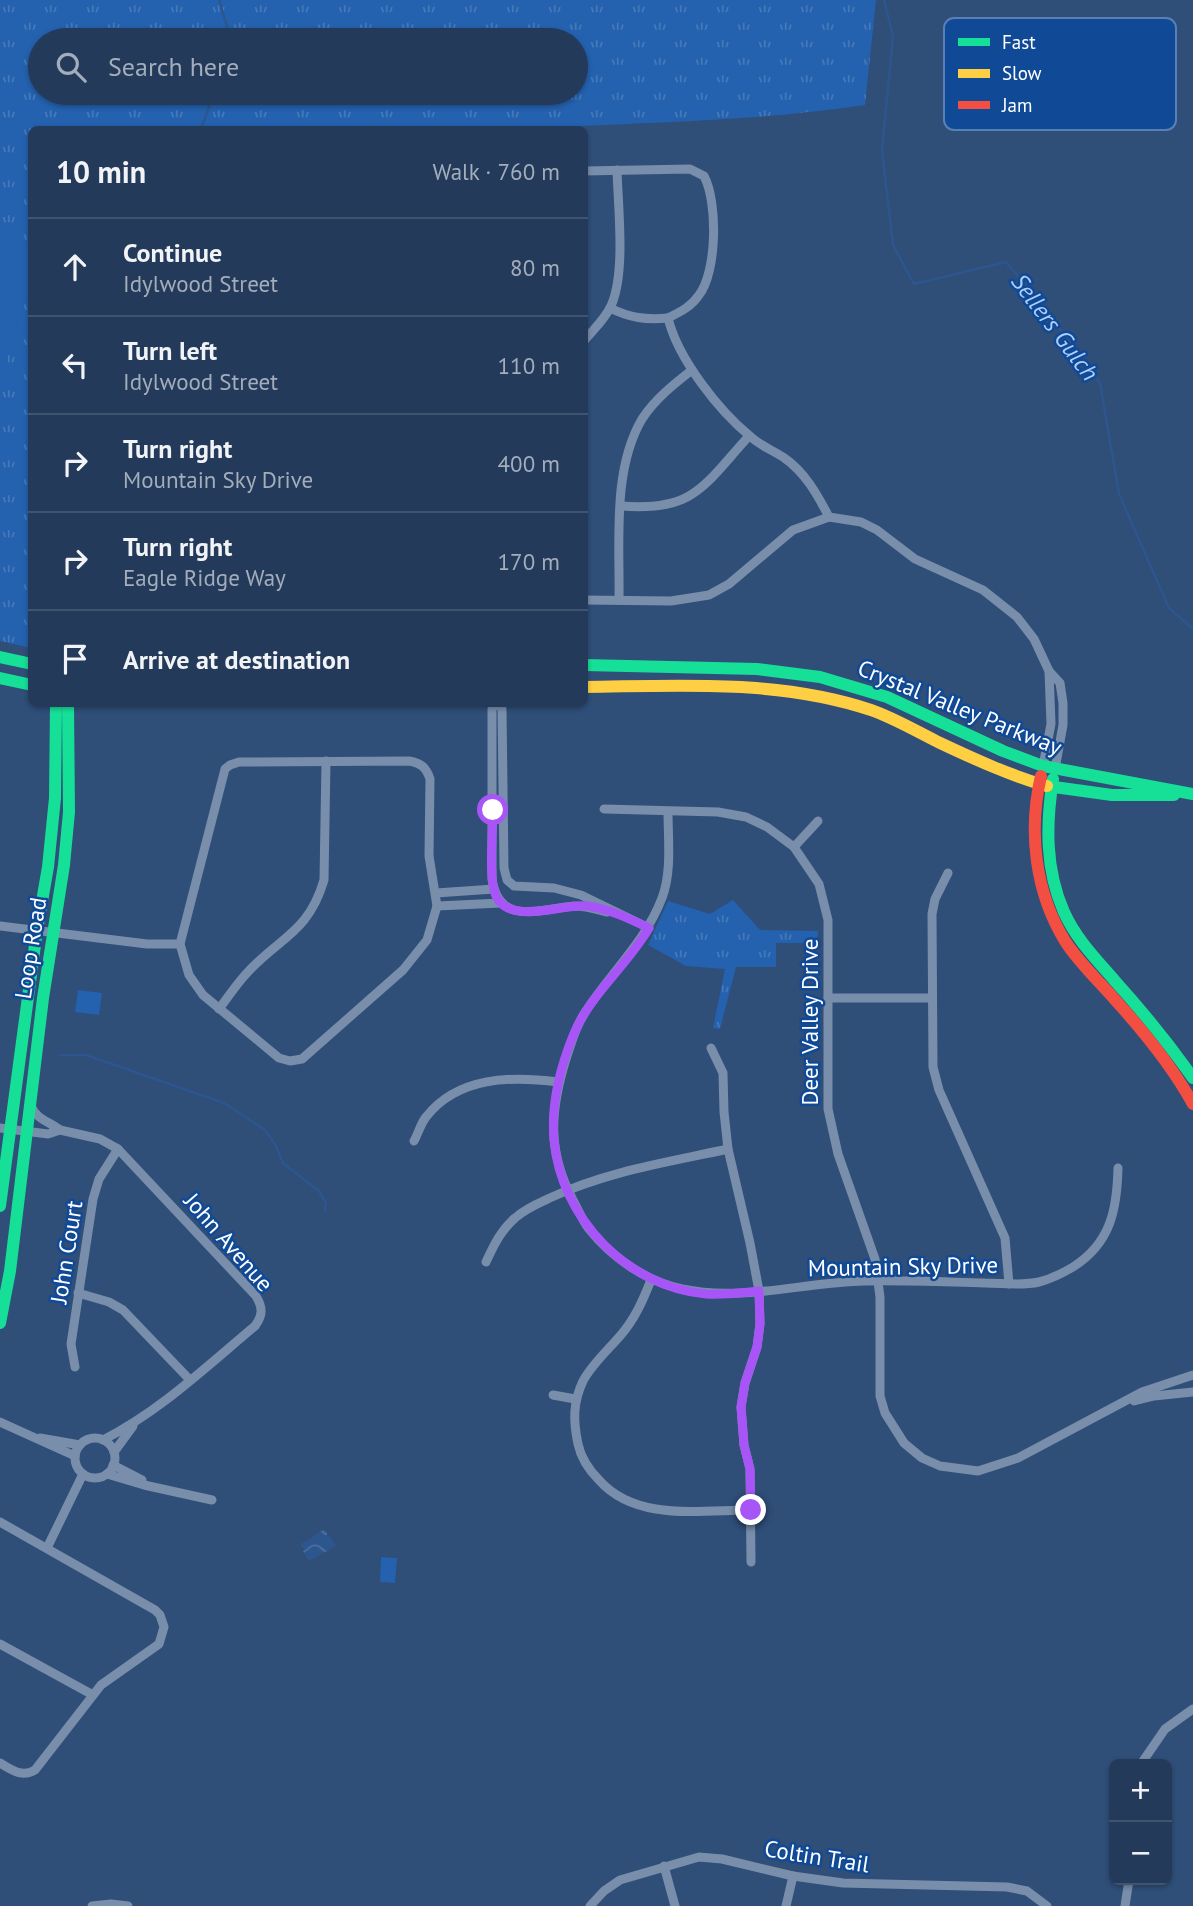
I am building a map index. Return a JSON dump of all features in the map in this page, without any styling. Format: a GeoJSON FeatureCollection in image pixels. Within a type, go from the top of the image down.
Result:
{"type":"FeatureCollection","features":[{"type":"Feature","properties":{"kind":"street"},"geometry":{"type":"LineString","coordinates":[[588,171],[690,169],[704,176],[708,183],[712,216],[712,258],[709,277],[701,294],[690,306],[668,318],[643,320],[610,308]]}},
{"type":"Feature","properties":{"kind":"street"},"geometry":{"type":"LineString","coordinates":[[588,336],[610,308],[619,270],[617,170]]}},
{"type":"Feature","properties":{"kind":"street"},"geometry":{"type":"LineString","coordinates":[[668,318],[679,351],[692,370],[749,436],[797,469],[818,495],[828,517]]}},
{"type":"Feature","properties":{"kind":"street"},"geometry":{"type":"LineString","coordinates":[[619,600],[622,483],[627,450],[643,418],[664,392],[692,370]]}},
{"type":"Feature","properties":{"kind":"street"},"geometry":{"type":"LineString","coordinates":[[621,506],[668,505],[698,492],[749,436]]}},
{"type":"Feature","properties":{"kind":"street"},"geometry":{"type":"LineString","coordinates":[[588,600],[671,601],[709,595],[729,584],[793,530],[828,517],[861,522],[877,530],[915,559],[984,590],[1017,617],[1034,639],[1049,671],[1060,683],[1063,703],[1063,725],[1049,768],[1039,783],[1034,838],[1039,874],[1050,909],[1066,943],[1158,1051],[1193,1104]]}},
{"type":"Feature","properties":{"kind":"street"},"geometry":{"type":"LineString","coordinates":[[0,657],[28,663]]}},
{"type":"Feature","properties":{"kind":"street","name":"Crystal Valley Parkway"},"geometry":{"type":"LineString","coordinates":[[588,665],[757,669],[820,677],[887,697],[1003,751],[1049,768],[1193,794]]}},
{"type":"Feature","properties":{"kind":"street"},"geometry":{"type":"LineString","coordinates":[[0,678],[28,684]]}},
{"type":"Feature","properties":{"kind":"street","name":"Crystal Valley Parkway"},"geometry":{"type":"LineString","coordinates":[[588,687],[758,687],[832,698],[874,712],[1006,771],[1052,787],[1119,795],[1193,794]]}},
{"type":"Feature","properties":{"kind":"street","name":"Loop Road"},"geometry":{"type":"LineString","coordinates":[[0,1206],[5,1128],[48,867],[55,798],[56,707]]}},
{"type":"Feature","properties":{"kind":"street","name":"Loop Road"},"geometry":{"type":"LineString","coordinates":[[0,1323],[10,1271],[69,812],[68,707]]}},
{"type":"Feature","properties":{"kind":"street"},"geometry":{"type":"LineString","coordinates":[[494,707],[494,889],[501,903],[512,910],[520,911],[588,906],[622,916]]}},
{"type":"Feature","properties":{"kind":"street"},"geometry":{"type":"LineString","coordinates":[[500,707],[504,868],[507,880],[514,886],[554,888],[581,895],[649,928]]}},
{"type":"Feature","properties":{"kind":"street"},"geometry":{"type":"LineString","coordinates":[[219,1009],[247,973],[295,931],[310,914],[319,898],[324,880],[326,761]]}},
{"type":"Feature","properties":{"kind":"street"},"geometry":{"type":"LineString","coordinates":[[239,762],[419,763],[426,769],[430,779],[429,856],[436,893],[437,906],[433,927],[416,956],[302,1059],[290,1061],[279,1058],[203,995],[189,975],[180,944],[225,769],[239,762]]}},
{"type":"Feature","properties":{"kind":"street"},"geometry":{"type":"LineString","coordinates":[[1049,768],[1052,787],[1047,818],[1048,850],[1054,884],[1065,912],[1075,932],[1159,1030],[1193,1078]]}},
{"type":"Feature","properties":{"kind":"street","name":"Deer Valley Drive"},"geometry":{"type":"LineString","coordinates":[[604,809],[718,812],[746,817],[767,827],[794,847],[810,868],[825,901],[828,919],[827,1092],[830,1122],[838,1154],[875,1259],[878,1281],[880,1395],[884,1413],[904,1443],[922,1458],[940,1466],[978,1471],[996,1467],[1122,1405]]}},
{"type":"Feature","properties":{"kind":"street","name":"Mountain Sky Drive"},"geometry":{"type":"LineString","coordinates":[[668,812],[664,895],[649,928],[583,1015],[572,1038],[558,1082],[553,1118],[558,1165],[568,1190],[587,1227],[612,1254],[651,1280],[705,1294],[836,1282],[1037,1283],[1076,1265],[1104,1236],[1117,1203],[1118,1168]]}},
{"type":"Feature","properties":{"kind":"street"},"geometry":{"type":"LineString","coordinates":[[794,847],[818,821]]}},
{"type":"Feature","properties":{"kind":"street"},"geometry":{"type":"LineString","coordinates":[[948,873],[935,899],[932,914],[932,1056],[939,1090],[1005,1238],[1009,1283]]}},
{"type":"Feature","properties":{"kind":"street"},"geometry":{"type":"LineString","coordinates":[[436,893],[494,889]]}},
{"type":"Feature","properties":{"kind":"street"},"geometry":{"type":"LineString","coordinates":[[437,906],[501,903]]}},
{"type":"Feature","properties":{"kind":"street"},"geometry":{"type":"LineString","coordinates":[[0,926],[146,944],[180,944]]}},
{"type":"Feature","properties":{"kind":"street"},"geometry":{"type":"LineString","coordinates":[[828,998],[932,998]]}},
{"type":"Feature","properties":{"kind":"street"},"geometry":{"type":"LineString","coordinates":[[711,1048],[723,1073],[728,1149],[759,1291],[759,1336],[741,1407],[744,1445],[750,1469],[751,1562]]}},
{"type":"Feature","properties":{"kind":"street"},"geometry":{"type":"LineString","coordinates":[[414,1141],[425,1117],[446,1098],[470,1086],[495,1079],[524,1077],[558,1082]]}},
{"type":"Feature","properties":{"kind":"street","name":"John Avenue"},"geometry":{"type":"LineString","coordinates":[[31,1106],[40,1119],[60,1130],[100,1139],[118,1149],[256,1296],[262,1307],[261,1317],[255,1326],[134,1424],[103,1440]]}},
{"type":"Feature","properties":{"kind":"street","name":"John Avenue"},"geometry":{"type":"LineString","coordinates":[[5,1128],[48,1134],[60,1130]]}},
{"type":"Feature","properties":{"kind":"street","name":"John Court"},"geometry":{"type":"LineString","coordinates":[[75,1367],[71,1344],[96,1188],[118,1149]]}},
{"type":"Feature","properties":{"kind":"street"},"geometry":{"type":"LineString","coordinates":[[486,1262],[497,1237],[529,1207],[623,1171],[728,1149]]}},
{"type":"Feature","properties":{"kind":"street"},"geometry":{"type":"LineString","coordinates":[[651,1280],[636,1314],[584,1378],[575,1399],[575,1431],[579,1450],[589,1469],[618,1497],[639,1506],[660,1510],[751,1510]]}},
{"type":"Feature","properties":{"kind":"street"},"geometry":{"type":"LineString","coordinates":[[78,1293],[109,1302],[123,1310],[190,1380]]}},
{"type":"Feature","properties":{"kind":"street"},"geometry":{"type":"LineString","coordinates":[[1122,1405],[1142,1392],[1193,1375]]}},
{"type":"Feature","properties":{"kind":"street"},"geometry":{"type":"LineString","coordinates":[[1122,1405],[1154,1396],[1193,1392]]}},
{"type":"Feature","properties":{"kind":"street"},"geometry":{"type":"LineString","coordinates":[[553,1395],[575,1399]]}},
{"type":"Feature","properties":{"kind":"street"},"geometry":{"type":"LineString","coordinates":[[0,1422],[75,1456]]}},
{"type":"Feature","properties":{"kind":"street","name":"John Avenue"},"geometry":{"type":"LineString","coordinates":[[114,1452],[134,1424]]}},
{"type":"Feature","properties":{"kind":"street"},"geometry":{"type":"LineString","coordinates":[[35,1437],[80,1445]]}},
{"type":"Feature","properties":{"kind":"street"},"geometry":{"type":"LineString","coordinates":[[107,1474],[113,1465],[114,1452],[103,1440],[93,1438],[80,1445],[75,1456],[83,1474],[95,1478],[107,1474],[212,1500]]}},
{"type":"Feature","properties":{"kind":"street"},"geometry":{"type":"LineString","coordinates":[[113,1465],[159,1489]]}},
{"type":"Feature","properties":{"kind":"street"},"geometry":{"type":"LineString","coordinates":[[47,1548],[83,1474]]}},
{"type":"Feature","properties":{"kind":"street"},"geometry":{"type":"LineString","coordinates":[[0,1522],[156,1610],[163,1621],[164,1633],[159,1644],[109,1679],[93,1695],[35,1770],[31,1773],[19,1773],[0,1763]]}},
{"type":"Feature","properties":{"kind":"street"},"geometry":{"type":"LineString","coordinates":[[0,1644],[93,1695]]}},
{"type":"Feature","properties":{"kind":"street"},"geometry":{"type":"LineString","coordinates":[[1144,1759],[1165,1729],[1192,1712]]}},
{"type":"Feature","properties":{"kind":"street","name":"Coltin Trail"},"geometry":{"type":"LineString","coordinates":[[590,1906],[604,1891],[620,1880],[687,1859],[710,1858],[793,1876],[843,1883],[1007,1887],[1027,1891],[1047,1906]]}},
{"type":"Feature","properties":{"kind":"street"},"geometry":{"type":"LineString","coordinates":[[664,1866],[675,1906]]}},
{"type":"Feature","properties":{"kind":"street"},"geometry":{"type":"LineString","coordinates":[[786,1906],[793,1876]]}},
{"type":"Feature","properties":{"kind":"street"},"geometry":{"type":"LineString","coordinates":[[1125,1906],[1128,1885]]}},
{"type":"Feature","properties":{"kind":"street"},"geometry":{"type":"LineString","coordinates":[[92,1906],[128,1906]]}},
{"type":"Feature","properties":{"kind":"green space"},"geometry":{"type":"Polygon","coordinates":[[[0,0],[876,0],[865,105],[751,117],[583,126],[28,126],[28,647],[0,641],[0,0]]]}},
{"type":"Feature","properties":{"kind":"green space"},"geometry":{"type":"Polygon","coordinates":[[[0,239],[28,248],[28,290],[0,380],[0,239]]]}},
{"type":"Feature","properties":{"kind":"green space"},"geometry":{"type":"Polygon","coordinates":[[[733,900],[760,930],[818,931],[817,943],[776,943],[776,967],[736,967],[720,1029],[713,1028],[725,969],[686,966],[648,945],[668,901],[710,914],[733,900]]]}},
{"type":"Feature","properties":{"kind":"green space"},"geometry":{"type":"Polygon","coordinates":[[[78,990],[102,993],[99,1015],[75,1012],[78,990]]]}},
{"type":"Feature","properties":{"kind":"green space"},"geometry":{"type":"Polygon","coordinates":[[[381,1557],[397,1558],[395,1583],[380,1582],[381,1557]]]}},
{"type":"Feature","properties":{"kind":"water"},"geometry":{"type":"Polygon","coordinates":[[[323,1530],[336,1546],[309,1561],[303,1551],[306,1549],[302,1548],[301,1544],[323,1530]]]}},
{"type":"Feature","properties":{"kind":"waterway"},"geometry":{"type":"LineString","coordinates":[[219,0],[227,28]]}},
{"type":"Feature","properties":{"kind":"waterway","name":"Sellers Gulch"},"geometry":{"type":"LineString","coordinates":[[884,0],[893,36],[882,150],[893,245],[914,284],[1006,262],[1037,298],[1100,383],[1119,494],[1169,608],[1193,629]]}},
{"type":"Feature","properties":{"kind":"waterway"},"geometry":{"type":"LineString","coordinates":[[202,126],[210,105]]}},
{"type":"Feature","properties":{"kind":"waterway"},"geometry":{"type":"LineString","coordinates":[[60,1055],[86,1055],[224,1103],[265,1130],[283,1163],[319,1191],[326,1203],[325,1210]]}},
{"type":"Feature","properties":{"kind":"traffic: fast"},"geometry":{"type":"LineString","coordinates":[[0,657],[28,663]]}},
{"type":"Feature","properties":{"kind":"traffic: fast"},"geometry":{"type":"LineString","coordinates":[[588,665],[757,669],[820,677],[887,697],[1003,751],[1043,766],[1193,794]]}},
{"type":"Feature","properties":{"kind":"traffic: fast"},"geometry":{"type":"LineString","coordinates":[[0,678],[28,684]]}},
{"type":"Feature","properties":{"kind":"traffic: fast"},"geometry":{"type":"LineString","coordinates":[[0,1206],[48,867],[55,798],[56,707]]}},
{"type":"Feature","properties":{"kind":"traffic: fast"},"geometry":{"type":"LineString","coordinates":[[0,1323],[10,1271],[43,998],[64,865],[69,812],[68,707]]}},
{"type":"Feature","properties":{"kind":"traffic: fast"},"geometry":{"type":"LineString","coordinates":[[1053,779],[1048,830],[1050,863],[1064,912],[1087,948],[1146,1016],[1193,1078]]}},
{"type":"Feature","properties":{"kind":"traffic: fast"},"geometry":{"type":"LineString","coordinates":[[1047,786],[1112,795],[1174,795]]}},
{"type":"Feature","properties":{"kind":"traffic: slow"},"geometry":{"type":"LineString","coordinates":[[588,687],[729,686],[800,693],[836,700],[880,713],[978,760],[1047,786]]}},
{"type":"Feature","properties":{"kind":"traffic: jam"},"geometry":{"type":"LineString","coordinates":[[1041,776],[1035,818],[1037,861],[1041,882],[1055,922],[1077,957],[1158,1051],[1193,1104]]}},
{"type":"Feature","properties":{"kind":"route"},"geometry":{"type":"LineString","coordinates":[[493,810],[492,879],[496,897],[506,907],[532,911],[588,906],[622,916],[649,928],[583,1015],[572,1038],[558,1082],[553,1118],[558,1165],[587,1227],[612,1254],[651,1280],[705,1294],[759,1291],[760,1324],[757,1347],[745,1383],[741,1407],[744,1445],[750,1469],[751,1510]]}}]}
